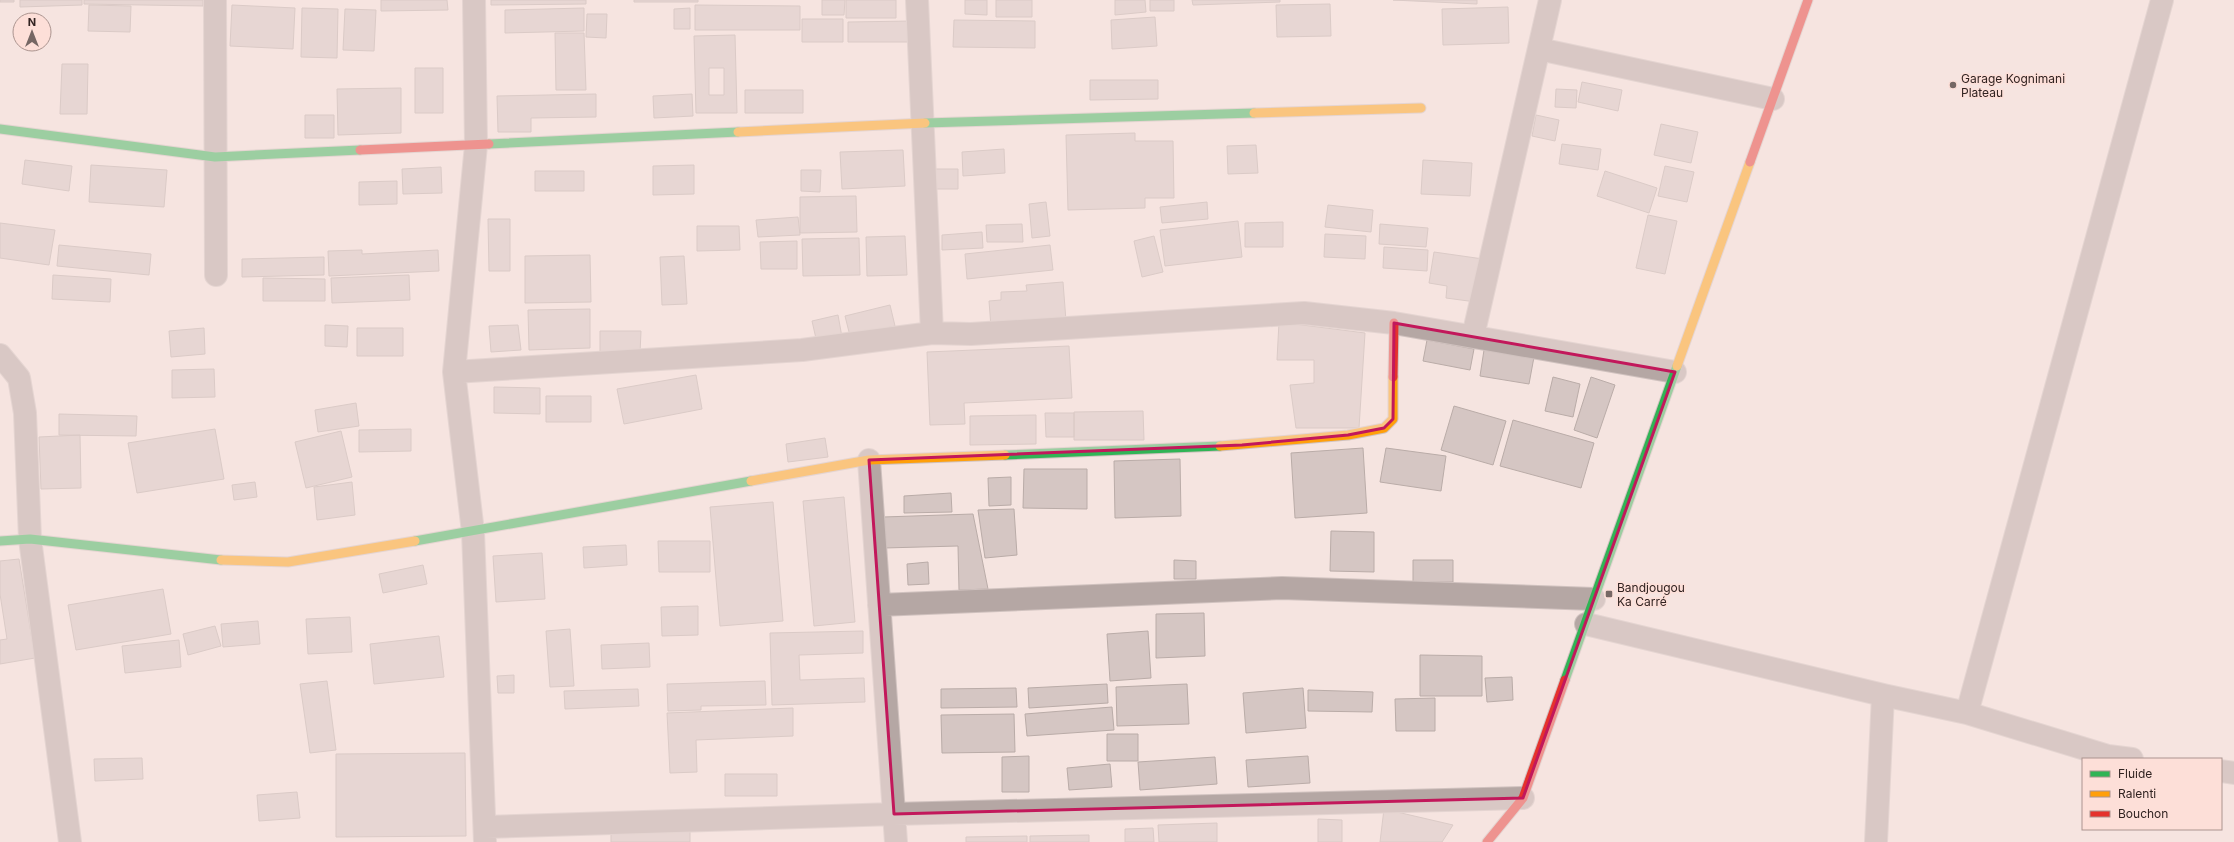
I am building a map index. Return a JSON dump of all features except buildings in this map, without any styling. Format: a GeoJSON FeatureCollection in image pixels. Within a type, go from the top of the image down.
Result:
{"type":"FeatureCollection","features":[{"type":"Feature","properties":{"kind":"street"},"geometry":{"type":"LineString","coordinates":[[215,0],[216,274]]}},
{"type":"Feature","properties":{"kind":"street"},"geometry":{"type":"LineString","coordinates":[[474,0],[476,145],[454,372],[473,532],[485,835],[894,814],[1523,798]]}},
{"type":"Feature","properties":{"kind":"street"},"geometry":{"type":"LineString","coordinates":[[918,0],[932,334]]}},
{"type":"Feature","properties":{"kind":"street"},"geometry":{"type":"LineString","coordinates":[[1473,336],[1550,0]]}},
{"type":"Feature","properties":{"kind":"street"},"geometry":{"type":"LineString","coordinates":[[1488,842],[1523,798],[1808,0]]}},
{"type":"Feature","properties":{"kind":"street"},"geometry":{"type":"LineString","coordinates":[[1968,713],[2162,0]]}},
{"type":"Feature","properties":{"kind":"street"},"geometry":{"type":"LineString","coordinates":[[1539,49],[1773,99]]}},
{"type":"Feature","properties":{"kind":"street"},"geometry":{"type":"LineString","coordinates":[[0,129],[215,157],[924,123],[1421,108]]}},
{"type":"Feature","properties":{"kind":"street"},"geometry":{"type":"LineString","coordinates":[[454,372],[802,350],[932,334],[971,334],[1304,313],[1394,323],[1675,372]]}},
{"type":"Feature","properties":{"kind":"street"},"geometry":{"type":"LineString","coordinates":[[0,541],[30,539],[220,560],[288,562],[473,532],[869,460],[1242,445],[1348,435],[1384,428],[1393,419],[1394,323]]}},
{"type":"Feature","properties":{"kind":"street"},"geometry":{"type":"LineString","coordinates":[[0,355],[19,378],[24,406],[30,539],[70,842]]}},
{"type":"Feature","properties":{"kind":"street"},"geometry":{"type":"LineString","coordinates":[[869,460],[896,842]]}},
{"type":"Feature","properties":{"kind":"street"},"geometry":{"type":"LineString","coordinates":[[879,604],[1282,588],[1594,599]]}},
{"type":"Feature","properties":{"kind":"street"},"geometry":{"type":"LineString","coordinates":[[1586,624],[1883,695],[1968,713],[2108,756],[2124,758]]}},
{"type":"Feature","properties":{"kind":"street"},"geometry":{"type":"LineString","coordinates":[[1876,842],[1883,695]]}},
{"type":"Feature","properties":{"kind":"street"},"geometry":{"type":"LineString","coordinates":[[2222,771],[2234,772]]}},
{"type":"Feature","properties":{"kind":"highlighted area"},"geometry":{"type":"Polygon","coordinates":[[[1394,323],[1675,372],[1523,798],[894,814],[869,460],[1242,445],[1348,435],[1384,428],[1393,419],[1394,323]]]}},
{"type":"Feature","properties":{"kind":"traffic: fast"},"geometry":{"type":"LineString","coordinates":[[925,123],[1254,113]]}},
{"type":"Feature","properties":{"kind":"traffic: fast"},"geometry":{"type":"LineString","coordinates":[[0,129],[215,157],[360,150]]}},
{"type":"Feature","properties":{"kind":"traffic: fast"},"geometry":{"type":"LineString","coordinates":[[489,144],[738,132]]}},
{"type":"Feature","properties":{"kind":"traffic: fast"},"geometry":{"type":"LineString","coordinates":[[1565,680],[1677,366]]}},
{"type":"Feature","properties":{"kind":"traffic: fast"},"geometry":{"type":"LineString","coordinates":[[1005,455],[1220,446]]}},
{"type":"Feature","properties":{"kind":"traffic: fast"},"geometry":{"type":"LineString","coordinates":[[415,541],[751,481]]}},
{"type":"Feature","properties":{"kind":"traffic: fast"},"geometry":{"type":"LineString","coordinates":[[0,541],[30,539],[221,560]]}},
{"type":"Feature","properties":{"kind":"traffic: slow"},"geometry":{"type":"LineString","coordinates":[[1254,113],[1421,108]]}},
{"type":"Feature","properties":{"kind":"traffic: slow"},"geometry":{"type":"LineString","coordinates":[[738,132],[925,123]]}},
{"type":"Feature","properties":{"kind":"traffic: slow"},"geometry":{"type":"LineString","coordinates":[[1677,366],[1750,162]]}},
{"type":"Feature","properties":{"kind":"traffic: slow"},"geometry":{"type":"LineString","coordinates":[[1220,446],[1348,435],[1384,428],[1393,419],[1393,377]]}},
{"type":"Feature","properties":{"kind":"traffic: slow"},"geometry":{"type":"LineString","coordinates":[[751,481],[869,460],[1005,455]]}},
{"type":"Feature","properties":{"kind":"traffic: slow"},"geometry":{"type":"LineString","coordinates":[[221,560],[288,562],[415,541]]}},
{"type":"Feature","properties":{"kind":"traffic: jam"},"geometry":{"type":"LineString","coordinates":[[1750,162],[1808,0]]}},
{"type":"Feature","properties":{"kind":"traffic: jam"},"geometry":{"type":"LineString","coordinates":[[360,150],[489,144]]}},
{"type":"Feature","properties":{"kind":"traffic: jam"},"geometry":{"type":"LineString","coordinates":[[1393,377],[1394,323]]}},
{"type":"Feature","properties":{"kind":"traffic: jam"},"geometry":{"type":"LineString","coordinates":[[1487,842],[1523,798],[1565,680]]}},
{"type":"Feature","properties":{"kind":"place","name":"Garage Kognimani Plateau"},"geometry":{"type":"Point","coordinates":[1953,85]}},
{"type":"Feature","properties":{"kind":"place","name":"Bandjougou Ka Carré"},"geometry":{"type":"Point","coordinates":[1609,594]}}]}
